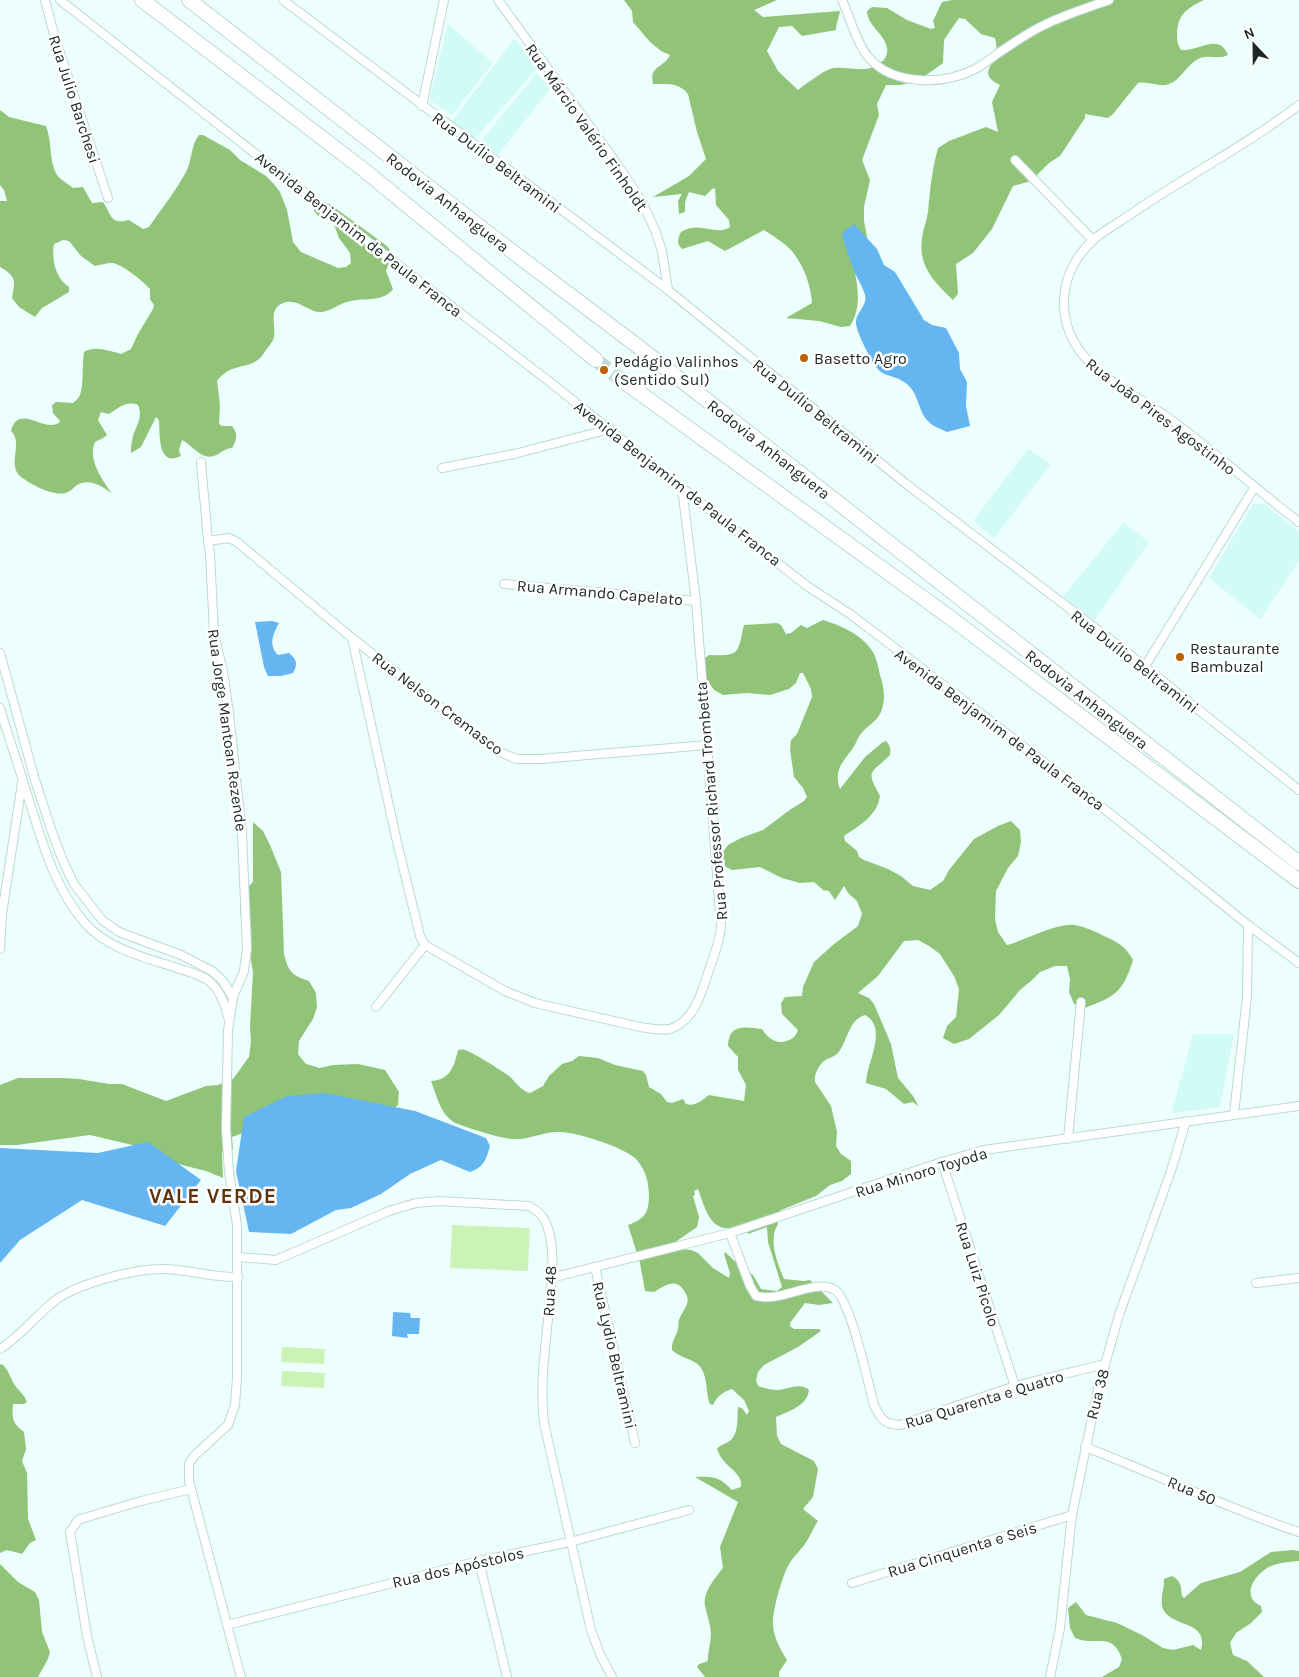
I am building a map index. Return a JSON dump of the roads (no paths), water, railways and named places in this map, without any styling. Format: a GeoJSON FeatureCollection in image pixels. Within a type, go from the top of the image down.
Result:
{"type":"FeatureCollection","features":[{"type":"Feature","properties":{"kind":"highway","name":"Rodovia Anhanguera"},"geometry":{"type":"LineString","coordinates":[[142,0],[364,170],[596,360]]}},
{"type":"Feature","properties":{"kind":"highway","name":"Rodovia Anhanguera"},"geometry":{"type":"LineString","coordinates":[[189,0],[656,361],[1299,863]]}},
{"type":"Feature","properties":{"kind":"highway","name":"Rodovia Anhanguera"},"geometry":{"type":"LineString","coordinates":[[619,378],[952,619],[1299,882]]}},
{"type":"Feature","properties":{"kind":"street","name":"Rua Julio Barchesi"},"geometry":{"type":"LineString","coordinates":[[45,0],[55,38],[108,198]]}},
{"type":"Feature","properties":{"kind":"street","name":"Avenida Benjamim de Paula Franca"},"geometry":{"type":"LineString","coordinates":[[60,0],[610,429],[807,586],[850,614],[966,702],[1299,963]]}},
{"type":"Feature","properties":{"kind":"street","name":"Rua Duílio Beltramini"},"geometry":{"type":"LineString","coordinates":[[283,0],[668,290],[905,483],[1120,648],[1299,790]]}},
{"type":"Feature","properties":{"kind":"street"},"geometry":{"type":"LineString","coordinates":[[422,106],[444,0]]}},
{"type":"Feature","properties":{"kind":"street","name":"Rua Márcio Valério Finholdt"},"geometry":{"type":"LineString","coordinates":[[498,0],[641,200],[656,230],[662,251],[668,290]]}},
{"type":"Feature","properties":{"kind":"street"},"geometry":{"type":"LineString","coordinates":[[842,0],[861,46],[869,58],[883,70],[918,81],[953,77],[975,69],[1017,40],[1043,25],[1109,0]]}},
{"type":"Feature","properties":{"kind":"street","name":"Rua João Pires Agostinho"},"geometry":{"type":"LineString","coordinates":[[1299,105],[1268,129],[1158,196],[1093,240],[1068,274],[1064,291],[1066,322],[1075,345],[1085,359],[1102,374],[1174,422],[1254,488],[1299,522]]}},
{"type":"Feature","properties":{"kind":"street"},"geometry":{"type":"LineString","coordinates":[[1014,160],[1093,240]]}},
{"type":"Feature","properties":{"kind":"street"},"geometry":{"type":"LineString","coordinates":[[442,468],[514,454],[610,429]]}},
{"type":"Feature","properties":{"kind":"street","name":"Rua Jorge Mantoan Rezende"},"geometry":{"type":"LineString","coordinates":[[201,462],[210,553],[214,634],[223,672],[229,713],[242,834],[247,948],[244,971],[233,997],[229,1022]]}},
{"type":"Feature","properties":{"kind":"street","name":"Rua Professor Richard Trombetta"},"geometry":{"type":"LineString","coordinates":[[425,945],[505,991],[534,1003],[640,1027],[663,1029],[678,1024],[690,1014],[701,996],[720,942],[722,926],[696,601],[682,488]]}},
{"type":"Feature","properties":{"kind":"street"},"geometry":{"type":"LineString","coordinates":[[1144,668],[1254,488]]}},
{"type":"Feature","properties":{"kind":"street","name":"Rua Nelson Cremasco"},"geometry":{"type":"LineString","coordinates":[[208,541],[230,538],[237,542],[352,638],[496,750],[516,758],[540,759],[707,745]]}},
{"type":"Feature","properties":{"kind":"street","name":"Rua Armando Capelato"},"geometry":{"type":"LineString","coordinates":[[504,584],[696,601]]}},
{"type":"Feature","properties":{"kind":"street"},"geometry":{"type":"LineString","coordinates":[[352,638],[397,842],[420,936],[425,945],[376,1007]]}},
{"type":"Feature","properties":{"kind":"street"},"geometry":{"type":"LineString","coordinates":[[0,653],[35,780],[62,861],[74,884],[102,920],[119,932],[181,955],[212,971],[222,980],[233,997]]}},
{"type":"Feature","properties":{"kind":"street"},"geometry":{"type":"LineString","coordinates":[[0,708],[48,858],[58,883],[84,921],[94,932],[109,943],[209,981],[222,998],[229,1022],[227,1137],[229,1172],[238,1225],[238,1378],[235,1405],[228,1425],[194,1456],[190,1464],[189,1481],[241,1677]]}},
{"type":"Feature","properties":{"kind":"street"},"geometry":{"type":"LineString","coordinates":[[0,949],[1,914],[23,779]]}},
{"type":"Feature","properties":{"kind":"street"},"geometry":{"type":"LineString","coordinates":[[1234,1114],[1247,997],[1248,924]]}},
{"type":"Feature","properties":{"kind":"street"},"geometry":{"type":"LineString","coordinates":[[1068,1138],[1081,1002]]}},
{"type":"Feature","properties":{"kind":"street","name":"Rua Minoro Toyoda"},"geometry":{"type":"LineString","coordinates":[[551,1278],[730,1233],[942,1162],[984,1150],[1299,1106]]}},
{"type":"Feature","properties":{"kind":"street","name":"Rua 38"},"geometry":{"type":"LineString","coordinates":[[1050,1677],[1060,1628],[1072,1515],[1085,1447],[1105,1364],[1119,1315],[1171,1172],[1186,1121]]}},
{"type":"Feature","properties":{"kind":"street","name":"Rua Luiz Picolo"},"geometry":{"type":"LineString","coordinates":[[942,1162],[1015,1386]]}},
{"type":"Feature","properties":{"kind":"street","name":"Rua 48"},"geometry":{"type":"LineString","coordinates":[[238,1257],[276,1260],[389,1211],[416,1204],[439,1202],[529,1206],[538,1211],[545,1221],[551,1244],[551,1278],[542,1398],[543,1413],[591,1630],[600,1654],[612,1677]]}},
{"type":"Feature","properties":{"kind":"street","name":"Rua Quarenta e Quatro"},"geometry":{"type":"LineString","coordinates":[[730,1233],[750,1286],[756,1296],[766,1299],[816,1287],[828,1288],[838,1294],[844,1303],[851,1323],[874,1405],[885,1422],[890,1424],[900,1425],[1015,1386],[1105,1364]]}},
{"type":"Feature","properties":{"kind":"street","name":"Rua Lydio Beltramini"},"geometry":{"type":"LineString","coordinates":[[595,1268],[635,1443]]}},
{"type":"Feature","properties":{"kind":"street"},"geometry":{"type":"LineString","coordinates":[[0,1350],[57,1300],[76,1289],[98,1281],[144,1270],[163,1269],[220,1278],[238,1277]]}},
{"type":"Feature","properties":{"kind":"street"},"geometry":{"type":"LineString","coordinates":[[1256,1283],[1299,1278]]}},
{"type":"Feature","properties":{"kind":"street","name":"Rua 50"},"geometry":{"type":"LineString","coordinates":[[1085,1447],[1299,1532]]}},
{"type":"Feature","properties":{"kind":"street"},"geometry":{"type":"LineString","coordinates":[[97,1677],[87,1636],[70,1532],[78,1520],[140,1501],[192,1489]]}},
{"type":"Feature","properties":{"kind":"street","name":"Rua dos Apóstolos"},"geometry":{"type":"LineString","coordinates":[[228,1625],[479,1561],[570,1542],[689,1510]]}},
{"type":"Feature","properties":{"kind":"street","name":"Rua Cinquenta e Seis"},"geometry":{"type":"LineString","coordinates":[[852,1583],[1072,1515]]}},
{"type":"Feature","properties":{"kind":"street"},"geometry":{"type":"LineString","coordinates":[[479,1561],[507,1677]]}},
{"type":"Feature","properties":{"kind":"water"},"geometry":{"type":"Polygon","coordinates":[[[854,224],[877,249],[884,265],[895,272],[924,320],[932,325],[946,328],[959,353],[960,369],[967,382],[966,406],[970,426],[947,432],[932,424],[926,419],[910,387],[902,380],[880,371],[871,359],[861,339],[856,323],[857,316],[865,303],[865,295],[851,263],[842,233],[854,224]]]}},
{"type":"Feature","properties":{"kind":"water"},"geometry":{"type":"Polygon","coordinates":[[[272,621],[279,623],[273,635],[273,647],[278,655],[289,653],[294,658],[296,667],[293,673],[281,676],[268,676],[264,667],[255,622],[272,621]]]}},
{"type":"Feature","properties":{"kind":"water"},"geometry":{"type":"Polygon","coordinates":[[[325,1093],[415,1111],[486,1138],[490,1146],[487,1155],[481,1165],[470,1172],[441,1160],[410,1174],[381,1194],[351,1208],[336,1210],[291,1234],[249,1232],[236,1171],[244,1117],[287,1096],[325,1093]]]}},
{"type":"Feature","properties":{"kind":"water"},"geometry":{"type":"Polygon","coordinates":[[[148,1142],[201,1180],[165,1226],[82,1200],[20,1240],[0,1263],[0,1148],[98,1153],[148,1142]]]}},
{"type":"Feature","properties":{"kind":"water"},"geometry":{"type":"Polygon","coordinates":[[[393,1312],[410,1313],[411,1318],[420,1318],[419,1334],[407,1334],[408,1338],[392,1336],[393,1312]]]}},
{"type":"Feature","properties":{"kind":"tunnel"},"geometry":{"type":"LineString","coordinates":[[596,360],[619,378]]}},
{"type":"Feature","properties":{"kind":"place","name":"Basetto Agro"},"geometry":{"type":"Point","coordinates":[804,358]}},
{"type":"Feature","properties":{"kind":"place","name":"Pedágio Valinhos (Sentido Sul)"},"geometry":{"type":"Point","coordinates":[604,370]}},
{"type":"Feature","properties":{"kind":"place","name":"Restaurante Bambuzal"},"geometry":{"type":"Point","coordinates":[1180,657]}},
{"type":"Feature","properties":{"kind":"district","name":"VALE VERDE"},"geometry":{"type":"Point","coordinates":[213,1196]}}]}
